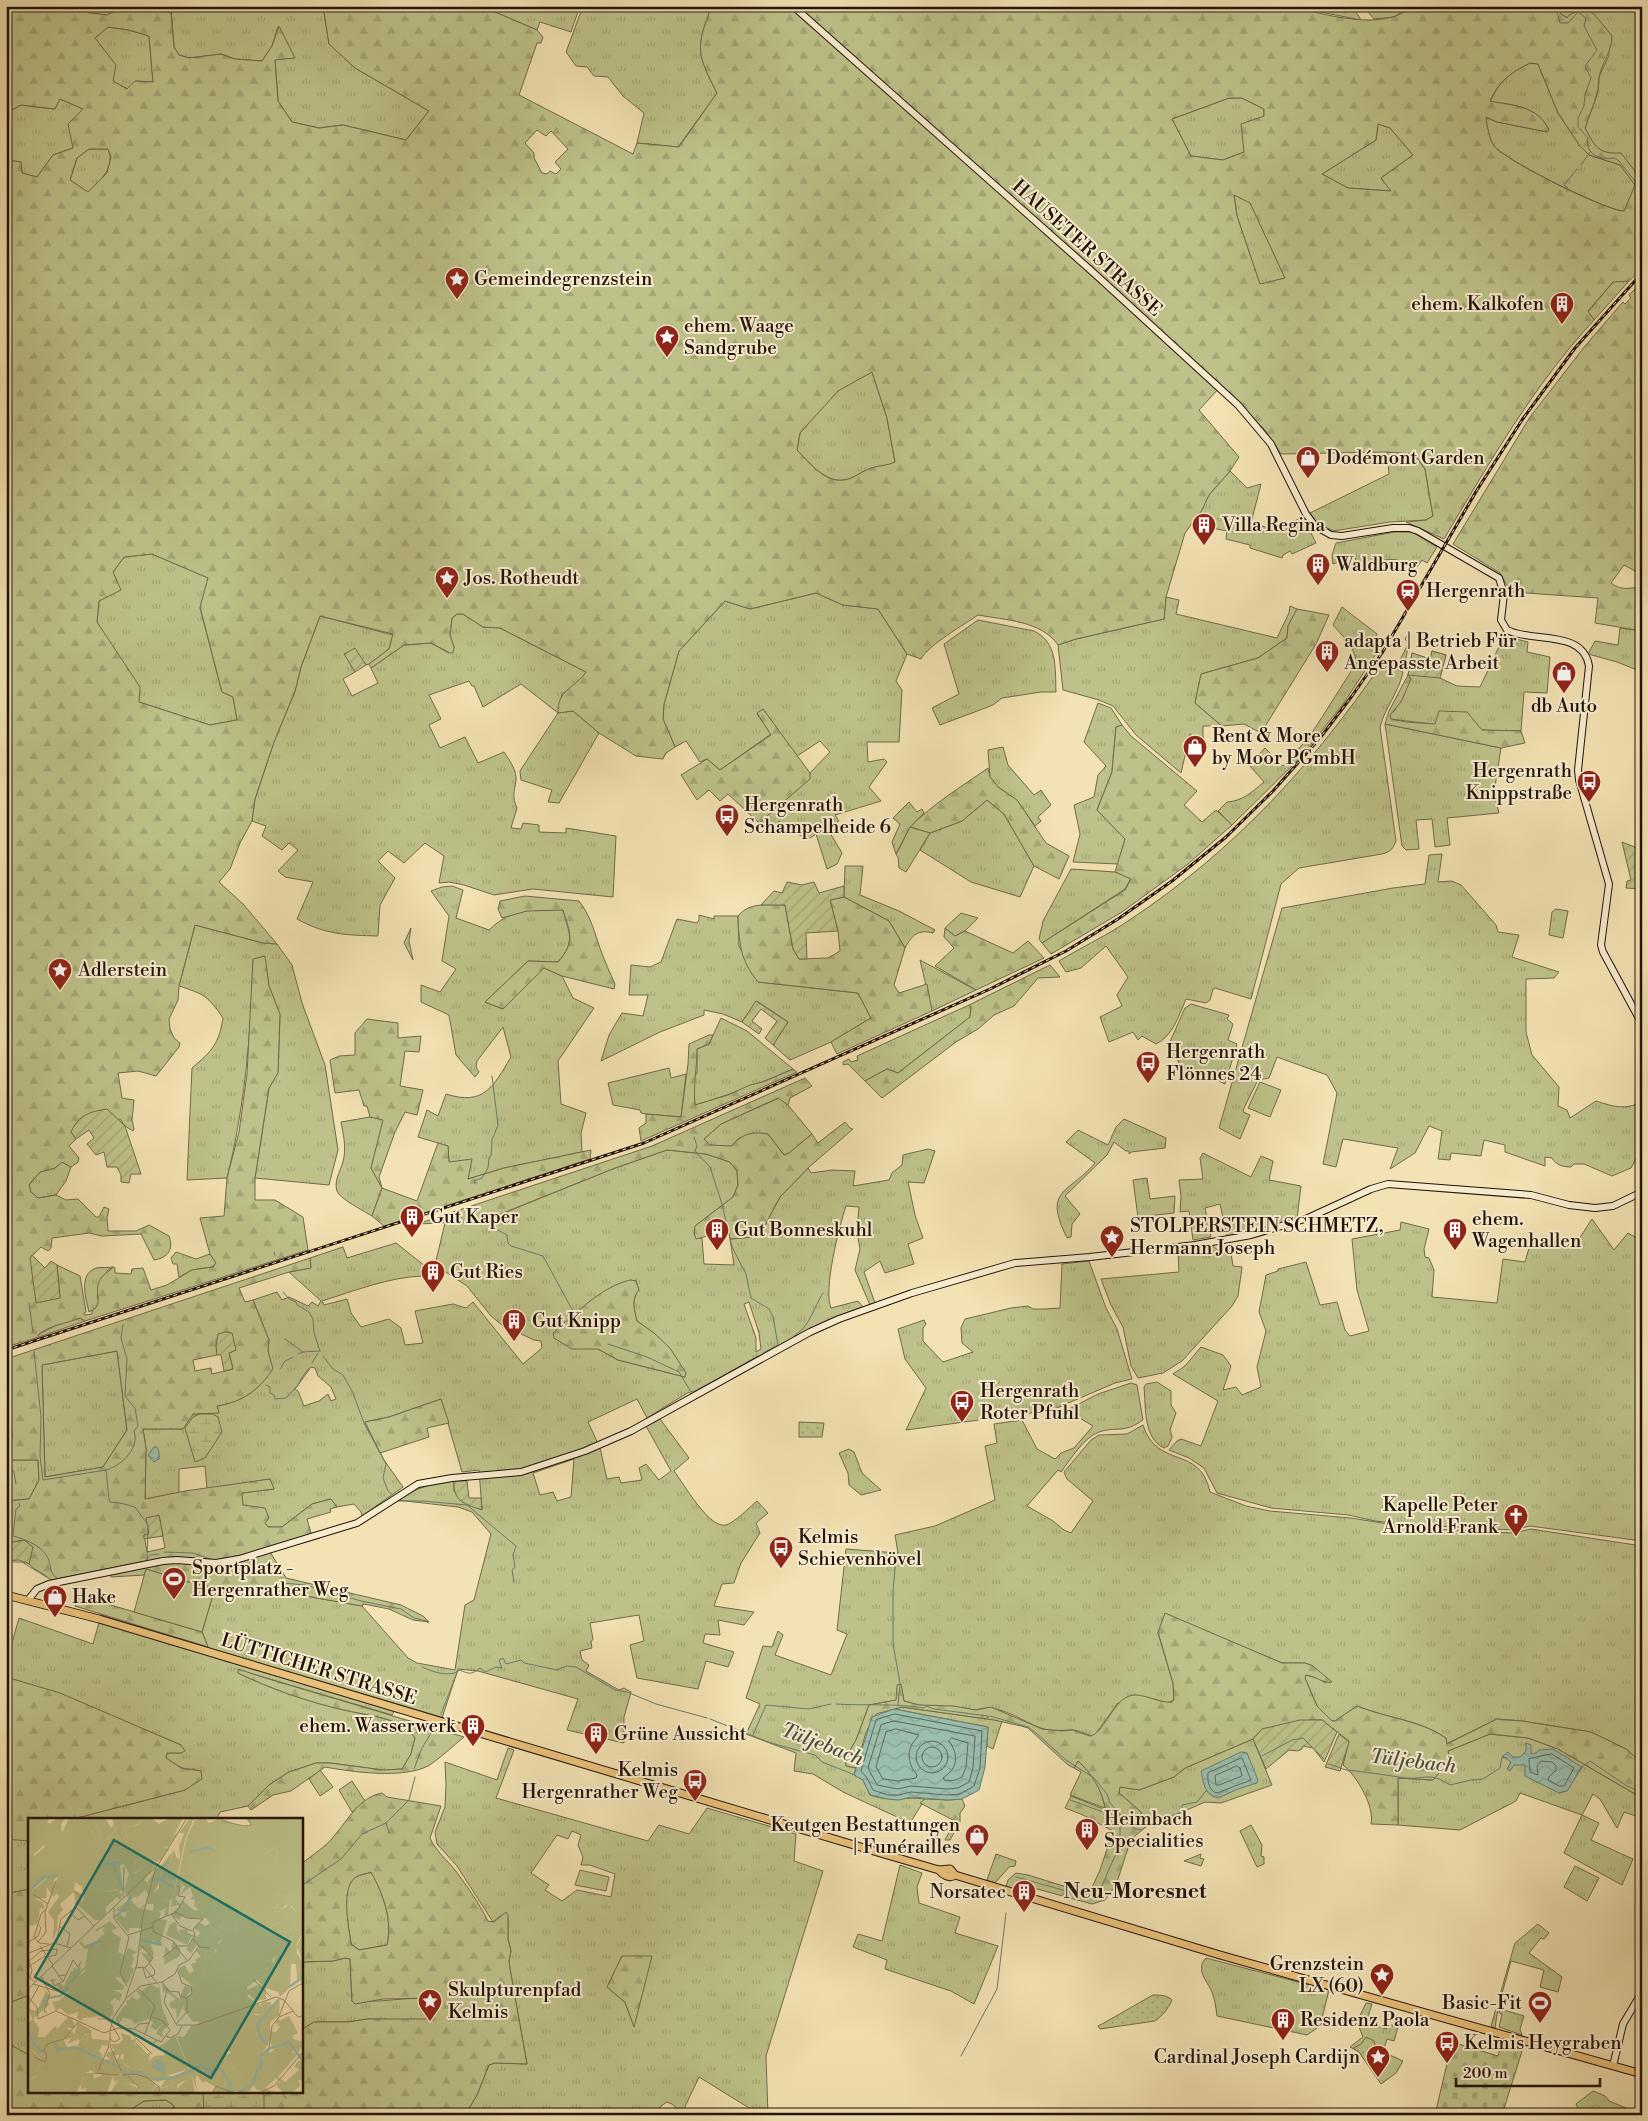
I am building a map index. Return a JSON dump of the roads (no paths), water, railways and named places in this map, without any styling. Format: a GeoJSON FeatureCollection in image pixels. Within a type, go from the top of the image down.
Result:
{"type":"FeatureCollection","features":[{"type":"Feature","properties":{"kind":"main road","name":"LÜTTICHER STRASSE"},"geometry":{"type":"LineString","coordinates":[[6,1595],[939,1870],[950,1869],[955,1875],[1220,1955],[1642,2074]]}},
{"type":"Feature","properties":{"kind":"street","name":"HAUSETER STRASSE"},"geometry":{"type":"LineString","coordinates":[[793,6],[1096,275],[1238,405],[1271,444],[1310,520],[1320,530],[1331,536],[1401,527],[1418,531],[1499,578],[1504,594],[1500,620],[1507,630],[1573,643],[1582,650],[1588,661],[1588,673],[1578,770],[1579,780],[1609,884],[1602,945],[1603,952],[1642,1024]]}},
{"type":"Feature","properties":{"kind":"street"},"geometry":{"type":"LineString","coordinates":[[28,1600],[37,1589],[49,1584],[163,1561],[177,1560],[216,1563],[240,1559],[357,1523],[410,1488],[428,1481],[521,1472],[585,1451],[631,1430],[810,1332],[839,1319],[903,1296],[999,1267],[1015,1263],[1195,1245],[1251,1234],[1308,1218],[1372,1189],[1388,1184],[1531,1194],[1569,1205],[1595,1208],[1613,1206],[1642,1192]]}},
{"type":"Feature","properties":{"kind":"street"},"geometry":{"type":"LineString","coordinates":[[1613,2066],[1623,2024],[1642,1992]]}},
{"type":"Feature","properties":{"kind":"water"},"geometry":{"type":"Polygon","coordinates":[[[154,1447],[157,1447],[159,1459],[154,1462],[148,1455],[154,1447]]]}},
{"type":"Feature","properties":{"kind":"water"},"geometry":{"type":"Polygon","coordinates":[[[894,1709],[988,1727],[985,1767],[979,1790],[962,1799],[948,1800],[911,1797],[899,1800],[870,1795],[863,1780],[854,1775],[872,1717],[894,1709]]]}},
{"type":"Feature","properties":{"kind":"water"},"geometry":{"type":"Polygon","coordinates":[[[1526,1743],[1531,1745],[1531,1754],[1539,1750],[1553,1749],[1582,1767],[1567,1791],[1559,1793],[1525,1776],[1525,1765],[1514,1765],[1510,1771],[1507,1769],[1511,1762],[1503,1756],[1508,1752],[1513,1757],[1520,1757],[1526,1751],[1526,1743]]]}},
{"type":"Feature","properties":{"kind":"water"},"geometry":{"type":"Polygon","coordinates":[[[1241,1752],[1247,1753],[1258,1780],[1257,1783],[1218,1798],[1210,1794],[1205,1788],[1201,1771],[1241,1752]]]}},
{"type":"Feature","properties":{"kind":"waterway"},"geometry":{"type":"LineString","coordinates":[[1558,6],[1556,8],[1560,23],[1568,23],[1578,12],[1586,18],[1584,26],[1597,50],[1585,66],[1591,78],[1585,94],[1584,106],[1578,118],[1578,127],[1588,138],[1591,152],[1599,157],[1614,158],[1619,161],[1642,190]]}},
{"type":"Feature","properties":{"kind":"waterway"},"geometry":{"type":"LineString","coordinates":[[1581,165],[1590,152]]}},
{"type":"Feature","properties":{"kind":"waterway"},"geometry":{"type":"LineString","coordinates":[[1567,191],[1568,188],[1564,185],[1577,169]]}},
{"type":"Feature","properties":{"kind":"waterway"},"geometry":{"type":"LineString","coordinates":[[475,1184],[474,1181],[482,1178],[488,1168],[492,1140],[498,1125],[492,1076]]}},
{"type":"Feature","properties":{"kind":"waterway"},"geometry":{"type":"LineString","coordinates":[[694,1137],[697,1146],[695,1151],[710,1167],[722,1204],[732,1247],[746,1274],[751,1298],[769,1309],[773,1317],[778,1345],[763,1353]]}},
{"type":"Feature","properties":{"kind":"waterway"},"geometry":{"type":"LineString","coordinates":[[485,1216],[494,1228],[507,1235],[508,1243],[511,1246],[543,1256],[574,1313]]}},
{"type":"Feature","properties":{"kind":"waterway"},"geometry":{"type":"LineString","coordinates":[[274,1252],[275,1256]]}},
{"type":"Feature","properties":{"kind":"waterway"},"geometry":{"type":"LineString","coordinates":[[283,1292],[289,1299],[309,1312],[313,1319],[314,1333],[320,1351]]}},
{"type":"Feature","properties":{"kind":"waterway"},"geometry":{"type":"LineString","coordinates":[[794,1336],[804,1328],[823,1293]]}},
{"type":"Feature","properties":{"kind":"waterway"},"geometry":{"type":"LineString","coordinates":[[29,1303],[33,1333]]}},
{"type":"Feature","properties":{"kind":"waterway"},"geometry":{"type":"LineString","coordinates":[[123,1325],[121,1338],[127,1359],[125,1396],[135,1408],[138,1426],[134,1431],[135,1443],[129,1455],[112,1468],[106,1470],[109,1500],[110,1502],[135,1507],[148,1525],[147,1560]]}},
{"type":"Feature","properties":{"kind":"waterway"},"geometry":{"type":"LineString","coordinates":[[285,1339],[303,1352]]}},
{"type":"Feature","properties":{"kind":"waterway"},"geometry":{"type":"LineString","coordinates":[[608,1344],[647,1357],[679,1372],[691,1392],[698,1390]]}},
{"type":"Feature","properties":{"kind":"waterway"},"geometry":{"type":"LineString","coordinates":[[34,1351],[41,1417],[40,1456],[43,1480],[106,1470]]}},
{"type":"Feature","properties":{"kind":"waterway"},"geometry":{"type":"LineString","coordinates":[[298,1354],[320,1351]]}},
{"type":"Feature","properties":{"kind":"waterway"},"geometry":{"type":"LineString","coordinates":[[312,1363],[318,1353]]}},
{"type":"Feature","properties":{"kind":"waterway"},"geometry":{"type":"LineString","coordinates":[[323,1356],[333,1369],[343,1375],[353,1393],[364,1423],[386,1464],[383,1478],[388,1491],[393,1495]]}},
{"type":"Feature","properties":{"kind":"waterway"},"geometry":{"type":"LineString","coordinates":[[697,1390],[758,1356]]}},
{"type":"Feature","properties":{"kind":"waterway"},"geometry":{"type":"LineString","coordinates":[[280,1369],[285,1361],[293,1357]]}},
{"type":"Feature","properties":{"kind":"waterway"},"geometry":{"type":"LineString","coordinates":[[266,1385],[270,1387],[270,1393],[274,1395],[275,1399],[286,1398],[299,1384],[309,1368]]}},
{"type":"Feature","properties":{"kind":"waterway"},"geometry":{"type":"LineString","coordinates":[[6,1414],[10,1421],[13,1436],[6,1451]]}},
{"type":"Feature","properties":{"kind":"waterway"},"geometry":{"type":"LineString","coordinates":[[6,1458],[14,1472],[16,1484]]}},
{"type":"Feature","properties":{"kind":"waterway"},"geometry":{"type":"LineString","coordinates":[[398,1501],[467,1505],[516,1546],[513,1555],[515,1567],[512,1570],[514,1582]]}},
{"type":"Feature","properties":{"kind":"waterway"},"geometry":{"type":"LineString","coordinates":[[13,1535],[16,1509],[20,1506],[19,1503]]}},
{"type":"Feature","properties":{"kind":"waterway"},"geometry":{"type":"LineString","coordinates":[[6,1534],[18,1537],[40,1548],[48,1558],[53,1574],[58,1579]]}},
{"type":"Feature","properties":{"kind":"waterway"},"geometry":{"type":"LineString","coordinates":[[164,1552],[193,1553],[213,1560]]}},
{"type":"Feature","properties":{"kind":"waterway","name":"Tüljebach"},"geometry":{"type":"LineString","coordinates":[[76,1575],[146,1561],[150,1555],[159,1554]]}},
{"type":"Feature","properties":{"kind":"waterway"},"geometry":{"type":"LineString","coordinates":[[896,1558],[893,1591],[893,1644],[900,1683],[898,1705]]}},
{"type":"Feature","properties":{"kind":"waterway","name":"Tüljebach"},"geometry":{"type":"LineString","coordinates":[[6,1562],[22,1562],[48,1578]]}},
{"type":"Feature","properties":{"kind":"waterway","name":"Tüljebach"},"geometry":{"type":"LineString","coordinates":[[283,1583],[305,1585],[361,1601],[401,1609],[414,1618],[427,1621],[428,1623]]}},
{"type":"Feature","properties":{"kind":"waterway","name":"Tüljebach"},"geometry":{"type":"LineString","coordinates":[[422,1667],[446,1674],[460,1670],[472,1673],[480,1668],[485,1672],[496,1667],[502,1668],[499,1660],[503,1658],[506,1664],[521,1660],[524,1663],[557,1670],[566,1666],[576,1667],[615,1690],[627,1692],[656,1704],[707,1718]]}},
{"type":"Feature","properties":{"kind":"waterway"},"geometry":{"type":"LineString","coordinates":[[441,1714],[457,1673]]}},
{"type":"Feature","properties":{"kind":"waterway"},"geometry":{"type":"LineString","coordinates":[[753,1735],[766,1705],[809,1709],[831,1704]]}},
{"type":"Feature","properties":{"kind":"waterway"},"geometry":{"type":"LineString","coordinates":[[836,1704],[924,1708],[926,1706],[934,1709],[988,1716]]}},
{"type":"Feature","properties":{"kind":"waterway","name":"Tüljebach"},"geometry":{"type":"LineString","coordinates":[[985,1719],[990,1716],[1028,1727],[1066,1760],[1094,1778],[1107,1794],[1110,1803],[1120,1814],[1120,1844],[1101,1888],[1088,1897],[1016,1877]]}},
{"type":"Feature","properties":{"kind":"waterway","name":"Tüljebach"},"geometry":{"type":"LineString","coordinates":[[710,1719],[771,1743],[815,1755],[822,1762],[855,1775]]}},
{"type":"Feature","properties":{"kind":"waterway"},"geometry":{"type":"LineString","coordinates":[[414,1769],[422,1748],[433,1730]]}},
{"type":"Feature","properties":{"kind":"waterway","name":"Tüljebach"},"geometry":{"type":"LineString","coordinates":[[1262,1756],[1292,1740],[1303,1738],[1324,1759]]}},
{"type":"Feature","properties":{"kind":"waterway","name":"Tüljebach"},"geometry":{"type":"LineString","coordinates":[[1328,1764],[1347,1770],[1405,1778],[1432,1777],[1450,1785],[1483,1779],[1500,1768],[1502,1757],[1507,1758]]}},
{"type":"Feature","properties":{"kind":"waterway","name":"Tüljebach"},"geometry":{"type":"LineString","coordinates":[[1576,1775],[1590,1761],[1627,1786],[1642,1792]]}},
{"type":"Feature","properties":{"kind":"waterway"},"geometry":{"type":"LineString","coordinates":[[302,1885],[341,1859],[362,1834],[386,1823],[409,1800],[415,1777]]}},
{"type":"Feature","properties":{"kind":"waterway","name":"Tüljebach"},"geometry":{"type":"LineString","coordinates":[[1070,1800],[1117,1817],[1136,1829],[1142,1830],[1148,1825],[1154,1827],[1160,1825],[1163,1819],[1182,1812],[1182,1805],[1197,1802],[1206,1791]]}},
{"type":"Feature","properties":{"kind":"waterway"},"geometry":{"type":"LineString","coordinates":[[386,1823],[389,1833]]}},
{"type":"Feature","properties":{"kind":"waterway"},"geometry":{"type":"LineString","coordinates":[[961,2056],[997,1989],[1006,1913]]}},
{"type":"Feature","properties":{"kind":"waterway"},"geometry":{"type":"LineString","coordinates":[[283,2094],[286,2098]]}},
{"type":"Feature","properties":{"kind":"railway"},"geometry":{"type":"LineString","coordinates":[[6,1350],[644,1143],[990,989],[1066,951],[1118,919],[1172,881],[1226,837],[1273,791],[1320,738],[1382,653],[1477,490],[1522,420],[1575,348],[1642,273]]}},
{"type":"Feature","properties":{"kind":"place","name":"Gemeindegrenzstein"},"geometry":{"type":"Point","coordinates":[457,300]}},
{"type":"Feature","properties":{"kind":"place","name":"ehem. Kalkofen"},"geometry":{"type":"Point","coordinates":[1562,325]}},
{"type":"Feature","properties":{"kind":"place","name":"ehem. Waage Sandgrube"},"geometry":{"type":"Point","coordinates":[667,358]}},
{"type":"Feature","properties":{"kind":"place","name":"Dodémont Garden"},"geometry":{"type":"Point","coordinates":[1308,479]}},
{"type":"Feature","properties":{"kind":"place","name":"Villa Regina"},"geometry":{"type":"Point","coordinates":[1204,546]}},
{"type":"Feature","properties":{"kind":"place","name":"Waldburg"},"geometry":{"type":"Point","coordinates":[1318,586]}},
{"type":"Feature","properties":{"kind":"place","name":"Jos. Rotheudt"},"geometry":{"type":"Point","coordinates":[447,599]}},
{"type":"Feature","properties":{"kind":"place","name":"Hergenrath"},"geometry":{"type":"Point","coordinates":[1408,612]}},
{"type":"Feature","properties":{"kind":"place","name":"adapta | Betrieb Für Angepasste Arbeit"},"geometry":{"type":"Point","coordinates":[1327,673]}},
{"type":"Feature","properties":{"kind":"place","name":"db Auto"},"geometry":{"type":"Point","coordinates":[1564,694]}},
{"type":"Feature","properties":{"kind":"place","name":"Rent & More by Moor PGmbH"},"geometry":{"type":"Point","coordinates":[1195,768]}},
{"type":"Feature","properties":{"kind":"place","name":"Hergenrath Knippstraße"},"geometry":{"type":"Point","coordinates":[1589,803]}},
{"type":"Feature","properties":{"kind":"place","name":"Hergenrath Schampelheide 6"},"geometry":{"type":"Point","coordinates":[727,837]}},
{"type":"Feature","properties":{"kind":"place","name":"Adlerstein"},"geometry":{"type":"Point","coordinates":[60,991]}},
{"type":"Feature","properties":{"kind":"place","name":"Hergenrath Flönnes 24"},"geometry":{"type":"Point","coordinates":[1148,1084]}},
{"type":"Feature","properties":{"kind":"place","name":"Gut Kaper"},"geometry":{"type":"Point","coordinates":[412,1238]}},
{"type":"Feature","properties":{"kind":"place","name":"Gut Bonneskuhl"},"geometry":{"type":"Point","coordinates":[717,1251]}},
{"type":"Feature","properties":{"kind":"place","name":"ehem. Wagenhallen"},"geometry":{"type":"Point","coordinates":[1455,1251]}},
{"type":"Feature","properties":{"kind":"place","name":"STOLPERSTEIN SCHMETZ, Hermann Joseph"},"geometry":{"type":"Point","coordinates":[1112,1258]}},
{"type":"Feature","properties":{"kind":"place","name":"Gut Ries"},"geometry":{"type":"Point","coordinates":[433,1293]}},
{"type":"Feature","properties":{"kind":"place","name":"Gut Knipp"},"geometry":{"type":"Point","coordinates":[514,1342]}},
{"type":"Feature","properties":{"kind":"place","name":"Hergenrath Roter Pfuhl"},"geometry":{"type":"Point","coordinates":[962,1423]}},
{"type":"Feature","properties":{"kind":"place","name":"Kapelle Peter Arnold Frank"},"geometry":{"type":"Point","coordinates":[1516,1537]}},
{"type":"Feature","properties":{"kind":"place","name":"Kelmis Schievenhövel"},"geometry":{"type":"Point","coordinates":[781,1569]}},
{"type":"Feature","properties":{"kind":"place","name":"Sportplatz - Hergenrather Weg"},"geometry":{"type":"Point","coordinates":[174,1600]}},
{"type":"Feature","properties":{"kind":"place","name":"Hake"},"geometry":{"type":"Point","coordinates":[55,1618]}},
{"type":"Feature","properties":{"kind":"place","name":"ehem. Wasserwerk"},"geometry":{"type":"Point","coordinates":[473,1747]}},
{"type":"Feature","properties":{"kind":"place","name":"Grüne Aussicht"},"geometry":{"type":"Point","coordinates":[596,1755]}},
{"type":"Feature","properties":{"kind":"place","name":"Kelmis Hergenrather Weg"},"geometry":{"type":"Point","coordinates":[695,1802]}},
{"type":"Feature","properties":{"kind":"place","name":"Heimbach Specialities"},"geometry":{"type":"Point","coordinates":[1087,1851]}},
{"type":"Feature","properties":{"kind":"place","name":"Keutgen Bestattungen | Funérailles"},"geometry":{"type":"Point","coordinates":[977,1857]}},
{"type":"Feature","properties":{"kind":"place","name":"Norsatec"},"geometry":{"type":"Point","coordinates":[1024,1913]}},
{"type":"Feature","properties":{"kind":"place","name":"Grenzstein LX (60)"},"geometry":{"type":"Point","coordinates":[1382,1996]}},
{"type":"Feature","properties":{"kind":"place","name":"Skulpturenpfad Kelmis"},"geometry":{"type":"Point","coordinates":[430,2022]}},
{"type":"Feature","properties":{"kind":"place","name":"Basic-Fit"},"geometry":{"type":"Point","coordinates":[1540,2024]}},
{"type":"Feature","properties":{"kind":"place","name":"Residenz Paola"},"geometry":{"type":"Point","coordinates":[1283,2041]}},
{"type":"Feature","properties":{"kind":"place","name":"Kelmis Heygraben"},"geometry":{"type":"Point","coordinates":[1447,2064]}},
{"type":"Feature","properties":{"kind":"place","name":"Cardinal Joseph Cardijn"},"geometry":{"type":"Point","coordinates":[1378,2078]}},
{"type":"Feature","properties":{"kind":"district","name":"Neu-Moresnet"},"geometry":{"type":"Point","coordinates":[1135,1892]}}]}
